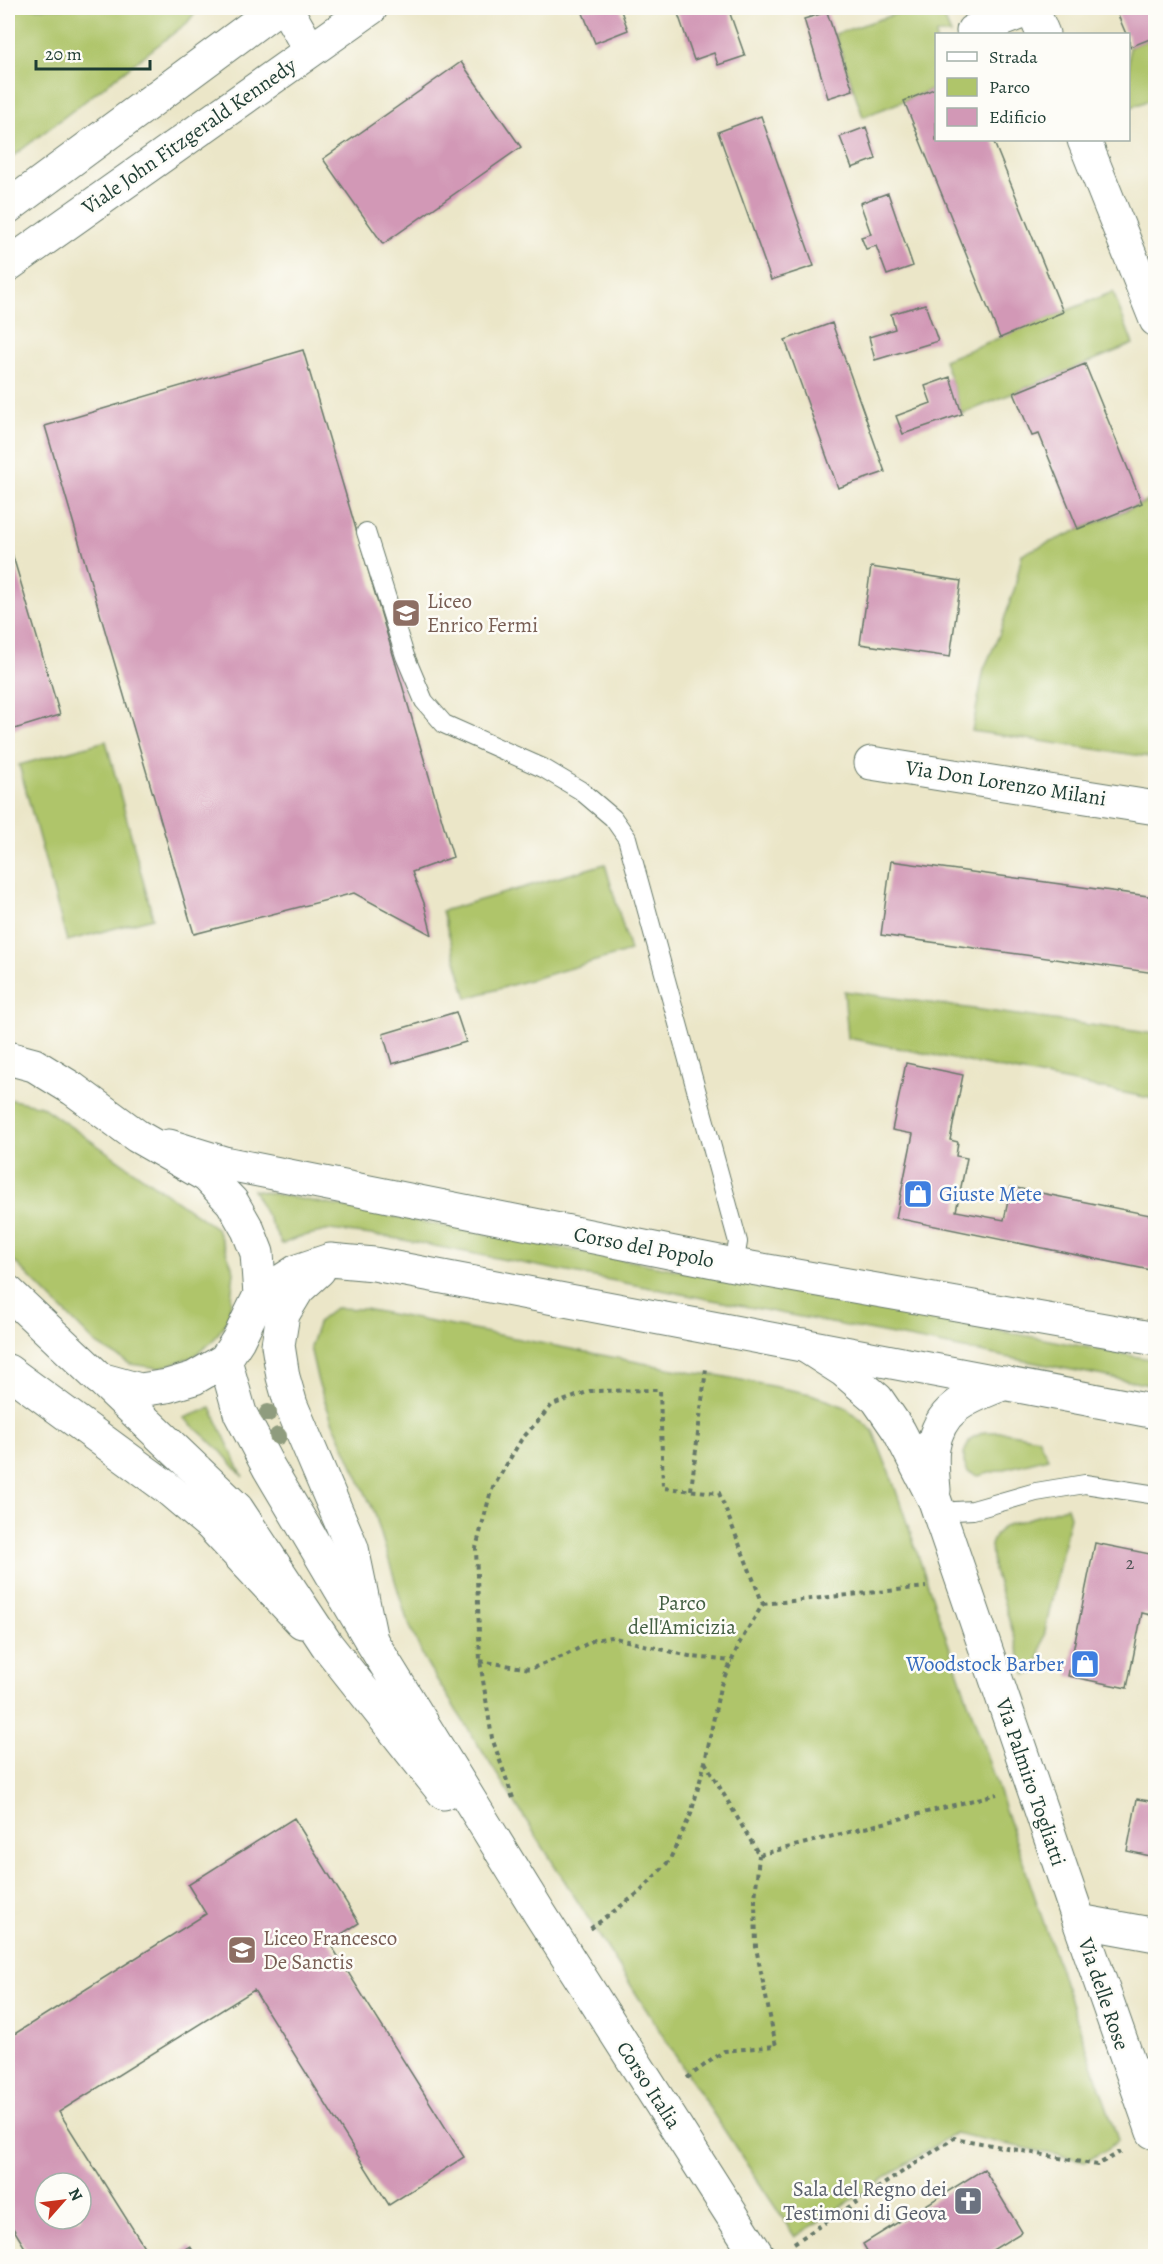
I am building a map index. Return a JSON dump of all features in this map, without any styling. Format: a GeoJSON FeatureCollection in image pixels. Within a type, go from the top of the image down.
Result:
{"type":"FeatureCollection","features":[{"type":"Feature","properties":{"kind":"street"},"geometry":{"type":"LineString","coordinates":[[8,207],[277,8]]}},
{"type":"Feature","properties":{"kind":"street"},"geometry":{"type":"LineString","coordinates":[[285,8],[310,50]]}},
{"type":"Feature","properties":{"kind":"street","name":"Viale John Fitzgerald Kennedy"},"geometry":{"type":"LineString","coordinates":[[8,265],[371,8]]}},
{"type":"Feature","properties":{"kind":"street"},"geometry":{"type":"LineString","coordinates":[[973,31],[1032,8],[1042,33]]}},
{"type":"Feature","properties":{"kind":"street"},"geometry":{"type":"LineString","coordinates":[[1084,141],[1155,320]]}},
{"type":"Feature","properties":{"kind":"street","name":"Via Don Lorenzo Milani"},"geometry":{"type":"LineString","coordinates":[[871,763],[1150,804]]}},
{"type":"Feature","properties":{"kind":"street"},"geometry":{"type":"LineString","coordinates":[[8,1058],[34,1065],[74,1089],[137,1136],[207,1176],[232,1202],[248,1230],[257,1253],[260,1295],[238,1340],[225,1360],[194,1378],[140,1390],[100,1379]]}},
{"type":"Feature","properties":{"kind":"street","name":"Corso del Popolo"},"geometry":{"type":"LineString","coordinates":[[137,1136],[224,1163],[734,1265],[1155,1340]]}},
{"type":"Feature","properties":{"kind":"street"},"geometry":{"type":"LineString","coordinates":[[260,1295],[297,1271],[330,1260],[375,1264],[1155,1412]]}},
{"type":"Feature","properties":{"kind":"street"},"geometry":{"type":"LineString","coordinates":[[330,1260],[298,1289],[293,1297],[283,1314],[278,1345],[291,1406],[352,1548],[372,1642]]}},
{"type":"Feature","properties":{"kind":"street"},"geometry":{"type":"LineString","coordinates":[[8,1292],[237,1509],[327,1645],[540,1914]]}},
{"type":"Feature","properties":{"kind":"street"},"geometry":{"type":"LineString","coordinates":[[804,1345],[843,1370],[877,1399],[899,1431],[936,1507]]}},
{"type":"Feature","properties":{"kind":"street"},"geometry":{"type":"LineString","coordinates":[[225,1360],[240,1413],[269,1468],[372,1642],[540,1914]]}},
{"type":"Feature","properties":{"kind":"street"},"geometry":{"type":"LineString","coordinates":[[8,1371],[166,1487],[211,1525],[285,1606],[327,1645]]}},
{"type":"Feature","properties":{"kind":"street"},"geometry":{"type":"LineString","coordinates":[[936,1507],[932,1449],[938,1426],[951,1409],[971,1396],[1005,1383]]}},
{"type":"Feature","properties":{"kind":"street","name":"Via Palmiro Togliatti"},"geometry":{"type":"LineString","coordinates":[[936,1507],[1079,1921]]}},
{"type":"Feature","properties":{"kind":"street","name":"Corso Italia"},"geometry":{"type":"LineString","coordinates":[[540,1914],[758,2256]]}},
{"type":"Feature","properties":{"kind":"street"},"geometry":{"type":"LineString","coordinates":[[1079,1921],[1155,1935]]}},
{"type":"Feature","properties":{"kind":"street","name":"Via delle Rose"},"geometry":{"type":"LineString","coordinates":[[1079,1921],[1154,2133]]}},
{"type":"Feature","properties":{"kind":"lane"},"geometry":{"type":"LineString","coordinates":[[366,532],[405,656],[424,701],[444,724],[543,768],[580,790],[614,818],[627,838],[738,1242],[734,1265]]}},
{"type":"Feature","properties":{"kind":"lane"},"geometry":{"type":"LineString","coordinates":[[936,1507],[973,1510],[1036,1492],[1084,1484],[1155,1495]]}},
{"type":"Feature","properties":{"kind":"path"},"geometry":{"type":"LineString","coordinates":[[691,1491],[706,1369]]}},
{"type":"Feature","properties":{"kind":"path"},"geometry":{"type":"LineString","coordinates":[[514,1800],[492,1738],[480,1661],[476,1548],[491,1491],[521,1440],[552,1405],[590,1391],[660,1390],[663,1488],[719,1493],[763,1605]]}},
{"type":"Feature","properties":{"kind":"path"},"geometry":{"type":"LineString","coordinates":[[763,1605],[936,1586]]}},
{"type":"Feature","properties":{"kind":"path"},"geometry":{"type":"LineString","coordinates":[[590,1929],[641,1891],[669,1861],[691,1814],[705,1761],[720,1687],[740,1642],[763,1605]]}},
{"type":"Feature","properties":{"kind":"path"},"geometry":{"type":"LineString","coordinates":[[480,1661],[530,1669],[566,1655],[594,1640],[611,1637],[693,1657],[732,1661]]}},
{"type":"Feature","properties":{"kind":"path"},"geometry":{"type":"LineString","coordinates":[[687,2078],[724,2051],[776,2046],[756,1948],[755,1900],[759,1855],[705,1761]]}},
{"type":"Feature","properties":{"kind":"path"},"geometry":{"type":"LineString","coordinates":[[759,1855],[1002,1793]]}},
{"type":"Feature","properties":{"kind":"path"},"geometry":{"type":"LineString","coordinates":[[794,2243],[954,2138],[1097,2165],[1154,2133]]}},
{"type":"Feature","properties":{"kind":"green space"},"geometry":{"type":"Polygon","coordinates":[[[8,8],[199,8],[187,23],[8,160],[8,8]]]}},
{"type":"Feature","properties":{"kind":"green space"},"geometry":{"type":"Polygon","coordinates":[[[914,8],[940,8],[951,33],[935,33],[935,88],[863,117],[835,34],[914,8]]]}},
{"type":"Feature","properties":{"kind":"green space"},"geometry":{"type":"Polygon","coordinates":[[[1155,37],[1155,98],[1130,108],[1130,47],[1155,37]]]}},
{"type":"Feature","properties":{"kind":"green space"},"geometry":{"type":"Polygon","coordinates":[[[1113,292],[1133,344],[962,414],[944,360],[1113,292]]]}},
{"type":"Feature","properties":{"kind":"green space"},"geometry":{"type":"Polygon","coordinates":[[[1155,498],[1155,758],[972,731],[984,669],[999,635],[1015,587],[1022,554],[1155,498]]]}},
{"type":"Feature","properties":{"kind":"green space"},"geometry":{"type":"Polygon","coordinates":[[[106,741],[153,918],[67,941],[19,765],[106,741]]]}},
{"type":"Feature","properties":{"kind":"green space"},"geometry":{"type":"Polygon","coordinates":[[[605,864],[630,951],[467,998],[442,911],[605,864]]]}},
{"type":"Feature","properties":{"kind":"green space"},"geometry":{"type":"Polygon","coordinates":[[[844,991],[1155,1034],[1155,1099],[848,1038],[844,991]]]}},
{"type":"Feature","properties":{"kind":"green space"},"geometry":{"type":"Polygon","coordinates":[[[8,1099],[41,1106],[217,1229],[234,1271],[229,1318],[213,1341],[193,1357],[159,1368],[130,1364],[96,1344],[8,1255],[8,1099]]]}},
{"type":"Feature","properties":{"kind":"green space"},"geometry":{"type":"Polygon","coordinates":[[[253,1190],[1155,1360],[1155,1386],[388,1237],[330,1230],[299,1237],[282,1244],[253,1190]]]}},
{"type":"Feature","properties":{"kind":"green space","name":"Parco dell'Amicizia"},"geometry":{"type":"Polygon","coordinates":[[[335,1308],[365,1309],[811,1394],[845,1407],[873,1431],[893,1482],[1118,2140],[1106,2150],[1085,2161],[954,2133],[795,2237],[689,2077],[425,1661],[406,1617],[375,1514],[331,1418],[318,1382],[310,1347],[319,1321],[335,1308]]]}},
{"type":"Feature","properties":{"kind":"green space"},"geometry":{"type":"Polygon","coordinates":[[[211,1408],[243,1477],[220,1450],[184,1418],[211,1408]]]}},
{"type":"Feature","properties":{"kind":"green space"},"geometry":{"type":"Polygon","coordinates":[[[984,1432],[1005,1432],[1038,1438],[1048,1458],[978,1476],[968,1472],[964,1463],[964,1453],[970,1439],[984,1432]]]}},
{"type":"Feature","properties":{"kind":"green space"},"geometry":{"type":"Polygon","coordinates":[[[1067,1507],[1070,1516],[1036,1673],[1026,1675],[993,1567],[991,1545],[995,1535],[1004,1526],[1067,1507]]]}},
{"type":"Feature","properties":{"kind":"building"},"geometry":{"type":"Polygon","coordinates":[[[581,8],[620,8],[628,30],[595,43],[581,8]]]}},
{"type":"Feature","properties":{"kind":"building"},"geometry":{"type":"Polygon","coordinates":[[[676,8],[728,8],[745,56],[718,65],[714,53],[694,60],[676,8]]]}},
{"type":"Feature","properties":{"kind":"building"},"geometry":{"type":"Polygon","coordinates":[[[1115,8],[1155,8],[1155,37],[1130,47],[1130,33],[1126,33],[1115,8]]]}},
{"type":"Feature","properties":{"kind":"building"},"geometry":{"type":"Polygon","coordinates":[[[827,12],[853,90],[828,98],[804,19],[827,12]]]}},
{"type":"Feature","properties":{"kind":"building"},"geometry":{"type":"Polygon","coordinates":[[[461,62],[521,147],[383,244],[323,159],[461,62]]]}},
{"type":"Feature","properties":{"kind":"building"},"geometry":{"type":"Polygon","coordinates":[[[935,88],[935,141],[993,141],[1063,312],[1000,338],[904,101],[935,88]]]}},
{"type":"Feature","properties":{"kind":"building"},"geometry":{"type":"Polygon","coordinates":[[[761,116],[814,266],[771,280],[718,132],[761,116]]]}},
{"type":"Feature","properties":{"kind":"building"},"geometry":{"type":"Polygon","coordinates":[[[866,127],[876,159],[852,168],[840,137],[866,127]]]}},
{"type":"Feature","properties":{"kind":"building"},"geometry":{"type":"Polygon","coordinates":[[[888,193],[913,266],[887,275],[876,246],[866,249],[861,237],[871,234],[860,203],[888,193]]]}},
{"type":"Feature","properties":{"kind":"building"},"geometry":{"type":"Polygon","coordinates":[[[925,304],[938,341],[875,360],[869,337],[895,329],[891,314],[925,304]]]}},
{"type":"Feature","properties":{"kind":"building"},"geometry":{"type":"Polygon","coordinates":[[[832,323],[885,472],[838,488],[785,340],[832,323]]]}},
{"type":"Feature","properties":{"kind":"building"},"geometry":{"type":"Polygon","coordinates":[[[303,350],[453,857],[412,872],[424,903],[432,935],[354,893],[194,934],[45,426],[303,350]]]}},
{"type":"Feature","properties":{"kind":"building"},"geometry":{"type":"Polygon","coordinates":[[[1085,364],[1142,503],[1078,529],[1039,434],[1032,436],[1014,393],[1085,364]]]}},
{"type":"Feature","properties":{"kind":"building"},"geometry":{"type":"Polygon","coordinates":[[[950,377],[962,414],[903,434],[896,416],[931,403],[925,386],[950,377]]]}},
{"type":"Feature","properties":{"kind":"building"},"geometry":{"type":"Polygon","coordinates":[[[12,553],[60,715],[8,731],[8,554],[12,553]]]}},
{"type":"Feature","properties":{"kind":"building"},"geometry":{"type":"Polygon","coordinates":[[[871,567],[961,581],[950,657],[860,644],[871,567]]]}},
{"type":"Feature","properties":{"kind":"building"},"geometry":{"type":"Polygon","coordinates":[[[891,861],[1155,897],[1155,973],[881,935],[891,861]]]}},
{"type":"Feature","properties":{"kind":"building"},"geometry":{"type":"Polygon","coordinates":[[[456,1012],[466,1042],[392,1064],[383,1034],[456,1012]]]}},
{"type":"Feature","properties":{"kind":"building"},"geometry":{"type":"Polygon","coordinates":[[[906,1063],[963,1075],[950,1140],[958,1142],[956,1156],[967,1158],[956,1211],[1004,1220],[1011,1187],[1155,1216],[1155,1271],[896,1218],[913,1134],[892,1130],[906,1063]]]}},
{"type":"Feature","properties":{"kind":"building"},"geometry":{"type":"Polygon","coordinates":[[[1095,1543],[1155,1555],[1155,1616],[1142,1613],[1127,1688],[1068,1676],[1095,1543]]]}},
{"type":"Feature","properties":{"kind":"building"},"geometry":{"type":"Polygon","coordinates":[[[1137,1799],[1155,1802],[1155,1857],[1127,1851],[1137,1799]]]}},
{"type":"Feature","properties":{"kind":"building"},"geometry":{"type":"Polygon","coordinates":[[[294,1818],[359,1923],[329,1942],[464,2157],[389,2205],[254,1990],[59,2112],[150,2256],[30,2256],[8,2220],[8,2038],[206,1914],[188,1885],[294,1818]]]}},
{"type":"Feature","properties":{"kind":"building","name":"Sala del Regno dei Testimoni di Geova"},"geometry":{"type":"Polygon","coordinates":[[[984,2169],[1022,2232],[983,2256],[870,2256],[863,2244],[984,2169]]]}},
{"type":"Feature","properties":{"kind":"building"},"geometry":{"type":"Polygon","coordinates":[[[190,2246],[196,2256],[173,2256],[190,2246]]]}},
{"type":"Feature","properties":{"kind":"place","name":"Liceo Enrico Fermi"},"geometry":{"type":"Point","coordinates":[406,613]}},
{"type":"Feature","properties":{"kind":"place","name":"Giuste Mete"},"geometry":{"type":"Point","coordinates":[918,1194]}},
{"type":"Feature","properties":{"kind":"place","name":"Woodstock Barber"},"geometry":{"type":"Point","coordinates":[1085,1664]}},
{"type":"Feature","properties":{"kind":"place","name":"Liceo Francesco De Sanctis"},"geometry":{"type":"Point","coordinates":[242,1950]}},
{"type":"Feature","properties":{"kind":"place","name":"Sala del Regno dei Testimoni di Geova"},"geometry":{"type":"Point","coordinates":[968,2201]}}]}
